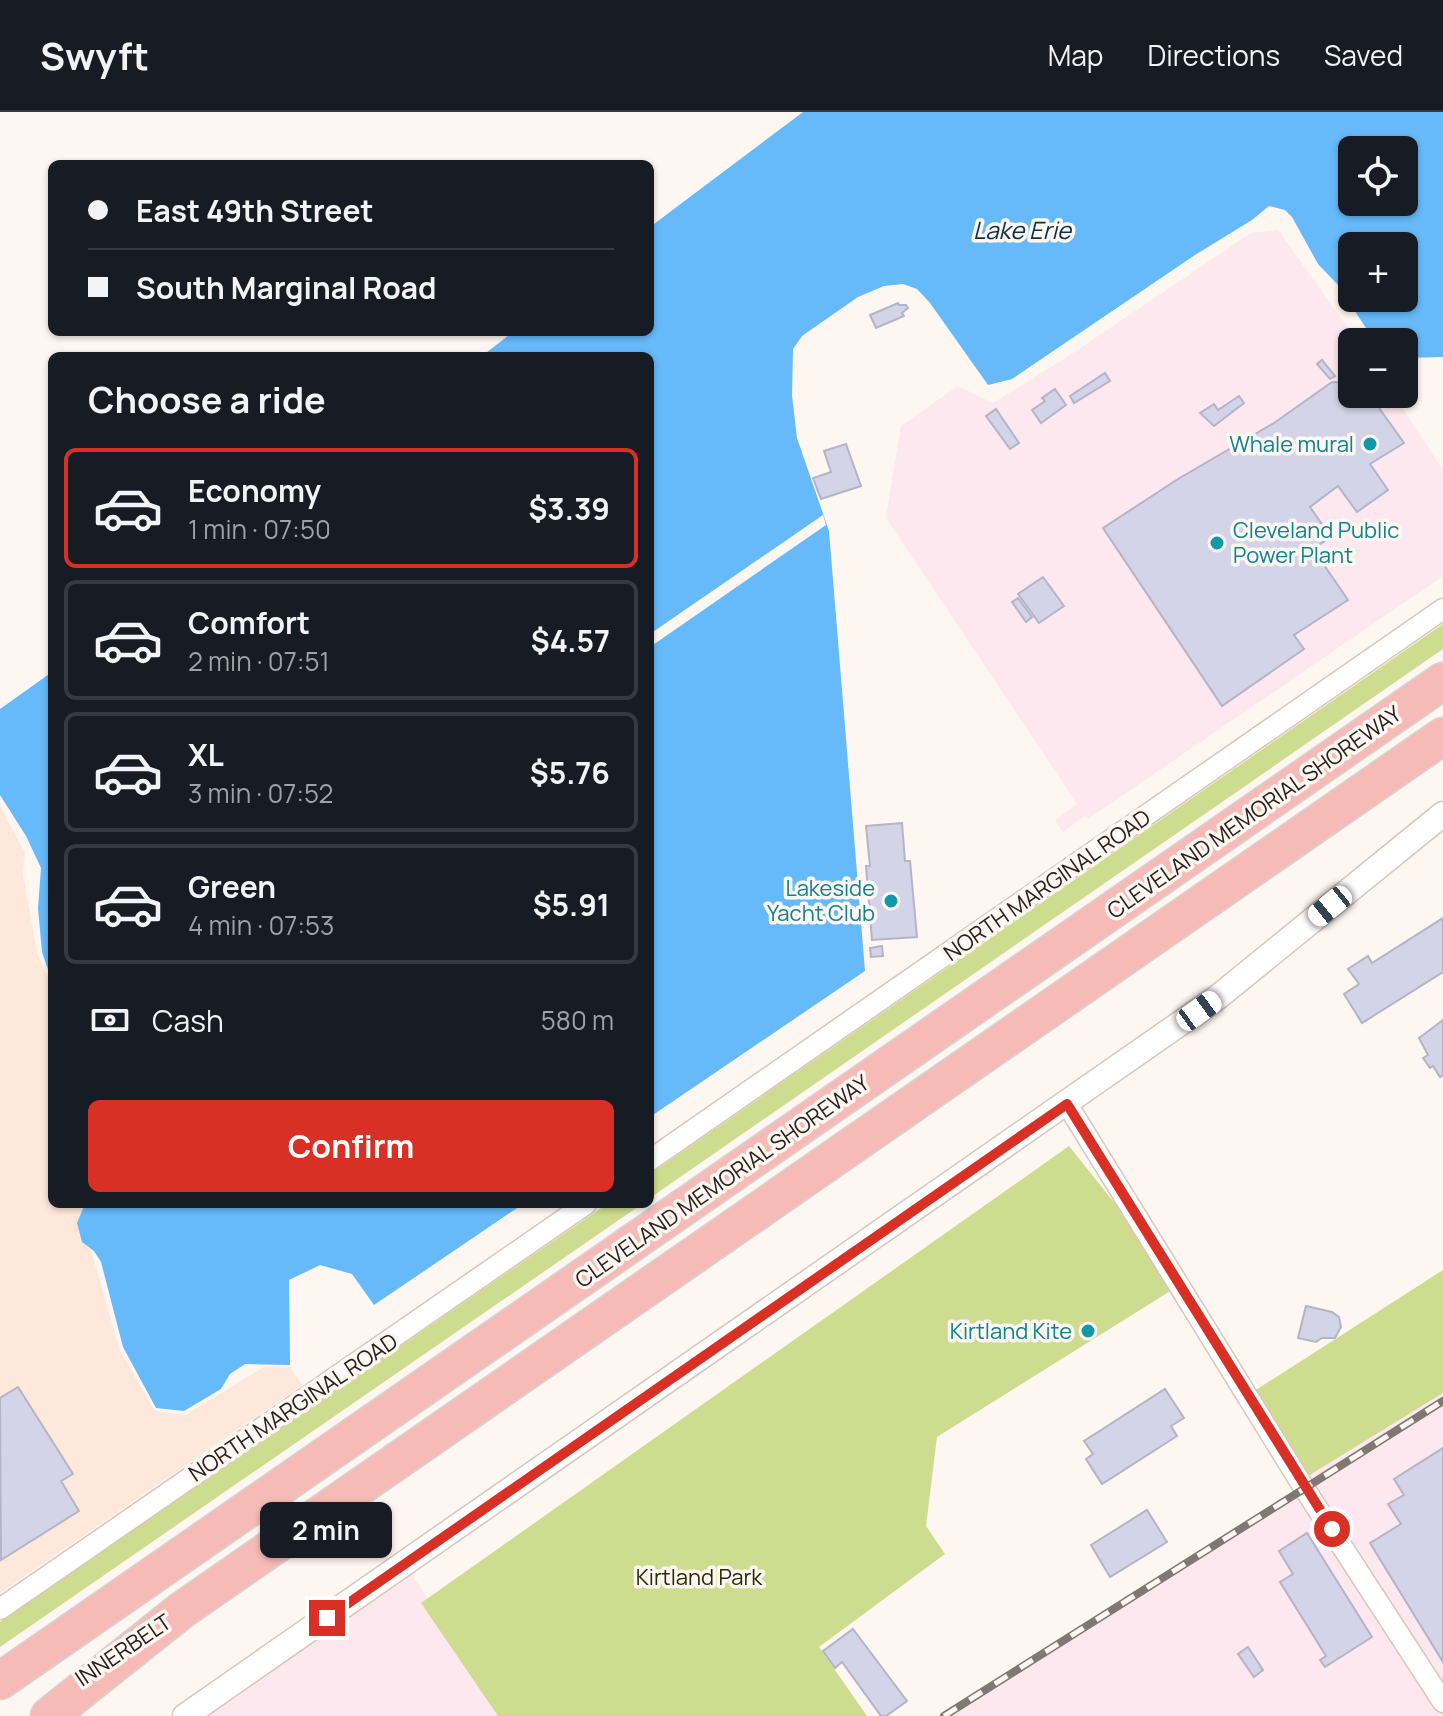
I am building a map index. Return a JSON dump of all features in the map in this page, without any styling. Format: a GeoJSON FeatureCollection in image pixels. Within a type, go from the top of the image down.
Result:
{"type":"FeatureCollection","features":[{"type":"Feature","properties":{"kind":"highway","name":"CLEVELAND MEMORIAL SHOREWAY"},"geometry":{"type":"LineString","coordinates":[[0,1681],[1443,681]]}},
{"type":"Feature","properties":{"kind":"highway","name":"CLEVELAND MEMORIAL SHOREWAY"},"geometry":{"type":"LineString","coordinates":[[49,1716],[182,1610],[1443,736]]}},
{"type":"Feature","properties":{"kind":"highway","name":"INNERBELT"},"geometry":{"type":"LineString","coordinates":[[25,1716],[182,1610]]}},
{"type":"Feature","properties":{"kind":"street","name":"NORTH MARGINAL ROAD"},"geometry":{"type":"LineString","coordinates":[[654,1157],[1443,609]]}},
{"type":"Feature","properties":{"kind":"street"},"geometry":{"type":"LineString","coordinates":[[185,1716],[1218,997],[1443,814]]}},
{"type":"Feature","properties":{"kind":"street"},"geometry":{"type":"LineString","coordinates":[[1067,1104],[1304,1488],[1443,1702]]}},
{"type":"Feature","properties":{"kind":"street","name":"NORTH MARGINAL ROAD"},"geometry":{"type":"LineString","coordinates":[[0,1609],[580,1208]]}},
{"type":"Feature","properties":{"kind":"shaded area"},"geometry":{"type":"Polygon","coordinates":[[[1278,230],[1348,328],[1338,328],[1338,408],[1402,408],[1443,470],[1443,576],[1088,819],[1085,816],[1063,832],[1055,820],[1077,804],[886,518],[901,426],[958,386],[993,403],[1251,233],[1278,230]]]}},
{"type":"Feature","properties":{"kind":"shaded area"},"geometry":{"type":"Polygon","coordinates":[[[0,806],[25,853],[23,874],[37,953],[48,979],[48,1208],[83,1208],[90,1247],[120,1351],[155,1411],[185,1415],[264,1367],[290,1367],[302,1385],[0,1593],[0,806]]]}},
{"type":"Feature","properties":{"kind":"shaded area"},"geometry":{"type":"Polygon","coordinates":[[[1443,1393],[1443,1716],[944,1716],[1304,1488],[1300,1481],[1443,1393]]]}},
{"type":"Feature","properties":{"kind":"shaded area"},"geometry":{"type":"Polygon","coordinates":[[[405,1564],[504,1716],[185,1716],[405,1564]]]}},
{"type":"Feature","properties":{"kind":"green space"},"geometry":{"type":"Polygon","coordinates":[[[1443,624],[1443,649],[654,1195],[654,1171],[1443,624]]]}},
{"type":"Feature","properties":{"kind":"green space","name":"Kirtland Park"},"geometry":{"type":"Polygon","coordinates":[[[1069,1146],[1180,1285],[937,1437],[926,1526],[945,1554],[819,1647],[867,1716],[498,1716],[421,1603],[1069,1146]]]}},
{"type":"Feature","properties":{"kind":"green space"},"geometry":{"type":"Polygon","coordinates":[[[601,1208],[636,1208],[0,1647],[0,1622],[601,1208]]]}},
{"type":"Feature","properties":{"kind":"green space"},"geometry":{"type":"Polygon","coordinates":[[[1443,1270],[1443,1393],[1300,1481],[1248,1395],[1443,1270]]]}},
{"type":"Feature","properties":{"kind":"water","name":"Lake Erie"},"geometry":{"type":"Polygon","coordinates":[[[803,112],[1443,112],[1443,357],[1418,358],[1418,328],[1366,328],[1356,312],[1418,312],[1418,232],[1338,232],[1338,285],[1318,264],[1292,217],[1285,210],[1269,206],[1012,379],[988,385],[930,303],[917,289],[903,284],[884,286],[858,297],[802,336],[793,349],[792,395],[797,438],[829,531],[865,971],[654,1114],[654,352],[487,352],[508,336],[654,336],[654,224],[803,112]]]}},
{"type":"Feature","properties":{"kind":"water"},"geometry":{"type":"Polygon","coordinates":[[[48,675],[48,969],[42,952],[38,908],[41,868],[26,836],[0,795],[0,709],[48,675]]]}},
{"type":"Feature","properties":{"kind":"water"},"geometry":{"type":"Polygon","coordinates":[[[83,1208],[517,1208],[374,1305],[352,1274],[320,1265],[289,1280],[290,1365],[245,1364],[230,1374],[221,1389],[184,1411],[156,1408],[123,1347],[101,1262],[94,1251],[82,1242],[77,1223],[83,1208]]]}},
{"type":"Feature","properties":{"kind":"pier"},"geometry":{"type":"Polygon","coordinates":[[[823,515],[826,525],[654,644],[654,631],[823,515]]]}},
{"type":"Feature","properties":{"kind":"building"},"geometry":{"type":"Polygon","coordinates":[[[898,303],[908,308],[902,313],[904,316],[876,328],[870,315],[898,303]]]}},
{"type":"Feature","properties":{"kind":"building"},"geometry":{"type":"Polygon","coordinates":[[[1322,360],[1335,376],[1330,379],[1317,364],[1322,360]]]}},
{"type":"Feature","properties":{"kind":"building"},"geometry":{"type":"Polygon","coordinates":[[[1105,373],[1110,381],[1074,403],[1070,396],[1105,373]]]}},
{"type":"Feature","properties":{"kind":"building","name":"Cleveland Public Power Plant"},"geometry":{"type":"Polygon","coordinates":[[[1332,382],[1338,382],[1338,408],[1379,408],[1404,443],[1370,464],[1388,490],[1357,512],[1338,486],[1310,507],[1331,537],[1313,549],[1348,600],[1294,635],[1304,649],[1222,706],[1103,528],[1178,479],[1274,423],[1332,382]]]}},
{"type":"Feature","properties":{"kind":"building"},"geometry":{"type":"Polygon","coordinates":[[[1055,389],[1066,405],[1041,423],[1032,410],[1055,389]]]}},
{"type":"Feature","properties":{"kind":"building"},"geometry":{"type":"Polygon","coordinates":[[[1239,396],[1244,403],[1214,426],[1200,413],[1214,404],[1218,410],[1239,396]]]}},
{"type":"Feature","properties":{"kind":"building"},"geometry":{"type":"Polygon","coordinates":[[[996,409],[1019,443],[1010,449],[986,416],[996,409]]]}},
{"type":"Feature","properties":{"kind":"building"},"geometry":{"type":"Polygon","coordinates":[[[846,444],[861,486],[821,499],[813,478],[831,472],[824,451],[846,444]]]}},
{"type":"Feature","properties":{"kind":"building"},"geometry":{"type":"Polygon","coordinates":[[[1043,577],[1064,606],[1039,623],[1018,594],[1043,577]]]}},
{"type":"Feature","properties":{"kind":"building"},"geometry":{"type":"Polygon","coordinates":[[[1018,598],[1032,617],[1026,622],[1012,602],[1018,598]]]}},
{"type":"Feature","properties":{"kind":"building","name":"Lakeside Yacht Club"},"geometry":{"type":"Polygon","coordinates":[[[902,823],[905,861],[910,861],[917,937],[872,940],[866,826],[902,823]]]}},
{"type":"Feature","properties":{"kind":"building"},"geometry":{"type":"Polygon","coordinates":[[[1443,918],[1443,972],[1362,1023],[1344,994],[1359,984],[1348,969],[1368,956],[1372,963],[1443,918]]]}},
{"type":"Feature","properties":{"kind":"building"},"geometry":{"type":"Polygon","coordinates":[[[882,946],[883,956],[871,957],[870,948],[882,946]]]}},
{"type":"Feature","properties":{"kind":"building"},"geometry":{"type":"Polygon","coordinates":[[[1443,1020],[1443,1075],[1440,1077],[1423,1058],[1428,1055],[1419,1038],[1443,1020]]]}},
{"type":"Feature","properties":{"kind":"building"},"geometry":{"type":"Polygon","coordinates":[[[1306,1306],[1332,1312],[1339,1317],[1341,1327],[1335,1338],[1322,1338],[1316,1342],[1298,1338],[1306,1306]]]}},
{"type":"Feature","properties":{"kind":"building"},"geometry":{"type":"Polygon","coordinates":[[[18,1387],[73,1474],[61,1481],[79,1511],[1,1560],[0,1398],[18,1387]]]}},
{"type":"Feature","properties":{"kind":"building"},"geometry":{"type":"Polygon","coordinates":[[[1165,1389],[1184,1418],[1171,1426],[1177,1436],[1102,1484],[1086,1459],[1093,1454],[1084,1441],[1165,1389]]]}},
{"type":"Feature","properties":{"kind":"building"},"geometry":{"type":"Polygon","coordinates":[[[1443,1448],[1443,1662],[1370,1543],[1401,1524],[1388,1504],[1404,1495],[1394,1479],[1443,1448]]]}},
{"type":"Feature","properties":{"kind":"building"},"geometry":{"type":"Polygon","coordinates":[[[1147,1510],[1167,1542],[1110,1577],[1091,1545],[1147,1510]]]}},
{"type":"Feature","properties":{"kind":"building"},"geometry":{"type":"Polygon","coordinates":[[[1307,1533],[1372,1637],[1325,1667],[1320,1660],[1326,1656],[1280,1582],[1293,1574],[1279,1551],[1307,1533]]]}},
{"type":"Feature","properties":{"kind":"building"},"geometry":{"type":"Polygon","coordinates":[[[853,1629],[907,1701],[886,1716],[881,1716],[842,1662],[835,1668],[823,1651],[853,1629]]]}},
{"type":"Feature","properties":{"kind":"building"},"geometry":{"type":"Polygon","coordinates":[[[1248,1647],[1263,1670],[1254,1677],[1238,1654],[1248,1647]]]}},
{"type":"Feature","properties":{"kind":"railway"},"geometry":{"type":"LineString","coordinates":[[944,1716],[1443,1401]]}},
{"type":"Feature","properties":{"kind":"place","name":"Whale mural"},"geometry":{"type":"Point","coordinates":[1370,444]}},
{"type":"Feature","properties":{"kind":"place","name":"Cleveland Public Power Plant"},"geometry":{"type":"Point","coordinates":[1217,543]}},
{"type":"Feature","properties":{"kind":"place","name":"Lakeside Yacht Club"},"geometry":{"type":"Point","coordinates":[891,901]}},
{"type":"Feature","properties":{"kind":"place","name":"Kirtland Kite"},"geometry":{"type":"Point","coordinates":[1088,1331]}},
{"type":"Feature","properties":{"kind":"route"},"geometry":{"type":"LineString","coordinates":[[327,1618],[1067,1104],[1332,1529]]}}]}
